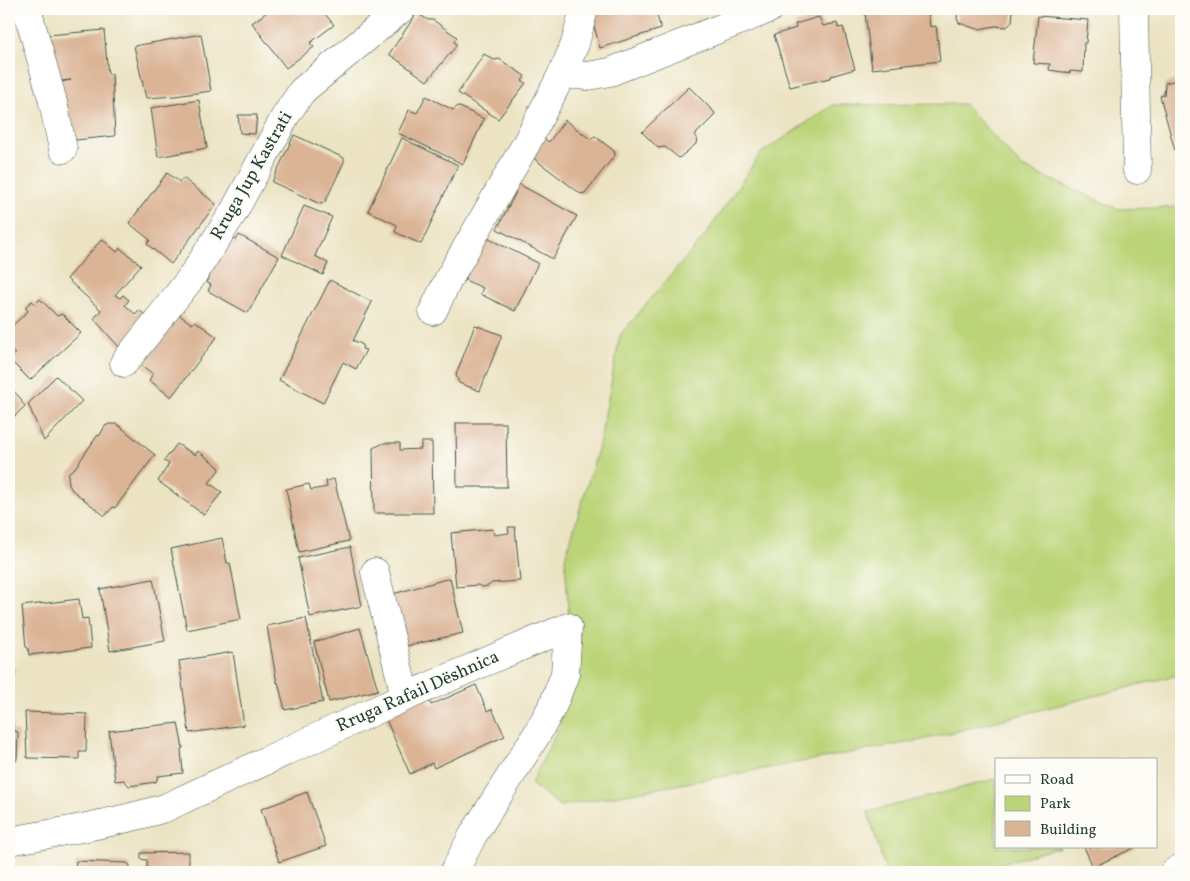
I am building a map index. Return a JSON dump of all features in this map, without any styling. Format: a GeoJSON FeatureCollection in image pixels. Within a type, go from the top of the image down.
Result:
{"type":"FeatureCollection","features":[{"type":"Feature","properties":{"kind":"street"},"geometry":{"type":"LineString","coordinates":[[27,9],[52,98],[62,149]]}},
{"type":"Feature","properties":{"kind":"street","name":"Rruga Jup Kastrati"},"geometry":{"type":"LineString","coordinates":[[124,363],[191,278],[233,213],[286,115],[302,91],[401,9]]}},
{"type":"Feature","properties":{"kind":"street"},"geometry":{"type":"LineString","coordinates":[[433,311],[448,280],[530,137],[562,74],[575,44],[584,9]]}},
{"type":"Feature","properties":{"kind":"street"},"geometry":{"type":"LineString","coordinates":[[562,74],[588,76],[610,72],[769,9]]}},
{"type":"Feature","properties":{"kind":"street"},"geometry":{"type":"LineString","coordinates":[[1134,9],[1137,170]]}},
{"type":"Feature","properties":{"kind":"street"},"geometry":{"type":"LineString","coordinates":[[375,572],[405,696]]}},
{"type":"Feature","properties":{"kind":"street","name":"Rruga Rafail Dëshnica"},"geometry":{"type":"LineString","coordinates":[[9,841],[88,827],[165,808],[405,696],[568,627],[565,674],[553,705],[537,734],[473,835],[454,872]]}},
{"type":"Feature","properties":{"kind":"street"},"geometry":{"type":"LineString","coordinates":[[1174,872],[1181,868]]}},
{"type":"Feature","properties":{"kind":"green space"},"geometry":{"type":"Polygon","coordinates":[[[964,104],[1022,167],[1118,209],[1181,207],[1181,674],[922,740],[560,806],[531,784],[560,725],[570,637],[565,558],[599,446],[620,335],[707,233],[760,154],[833,105],[964,104]]]}},
{"type":"Feature","properties":{"kind":"green space"},"geometry":{"type":"Polygon","coordinates":[[[995,779],[995,848],[1056,848],[970,872],[886,872],[868,812],[995,779]]]}},
{"type":"Feature","properties":{"kind":"building"},"geometry":{"type":"Polygon","coordinates":[[[271,9],[321,9],[334,25],[310,43],[314,47],[286,68],[252,23],[271,9]]]}},
{"type":"Feature","properties":{"kind":"building"},"geometry":{"type":"Polygon","coordinates":[[[601,9],[655,9],[661,29],[600,48],[592,19],[601,9]]]}},
{"type":"Feature","properties":{"kind":"building"},"geometry":{"type":"Polygon","coordinates":[[[891,9],[928,9],[930,27],[936,26],[940,61],[872,69],[865,13],[891,9]]]}},
{"type":"Feature","properties":{"kind":"building"},"geometry":{"type":"Polygon","coordinates":[[[958,9],[1013,9],[1012,22],[1007,27],[974,28],[959,23],[957,19],[958,9]]]}},
{"type":"Feature","properties":{"kind":"building"},"geometry":{"type":"Polygon","coordinates":[[[417,13],[428,20],[433,20],[457,37],[454,42],[457,45],[427,81],[389,54],[417,13]]]}},
{"type":"Feature","properties":{"kind":"building"},"geometry":{"type":"Polygon","coordinates":[[[1038,16],[1088,20],[1086,43],[1084,43],[1083,72],[1070,71],[1070,73],[1049,70],[1050,64],[1033,63],[1038,16]]]}},
{"type":"Feature","properties":{"kind":"building"},"geometry":{"type":"Polygon","coordinates":[[[819,17],[823,26],[837,23],[838,28],[843,27],[855,69],[831,76],[830,78],[790,87],[774,35],[796,28],[795,24],[819,17]]]}},
{"type":"Feature","properties":{"kind":"building"},"geometry":{"type":"Polygon","coordinates":[[[104,30],[108,74],[112,74],[115,136],[66,141],[54,83],[71,80],[51,82],[48,35],[104,30]]]}},
{"type":"Feature","properties":{"kind":"building"},"geometry":{"type":"Polygon","coordinates":[[[201,34],[211,91],[146,98],[134,46],[201,34]]]}},
{"type":"Feature","properties":{"kind":"building"},"geometry":{"type":"Polygon","coordinates":[[[484,54],[494,60],[499,59],[525,76],[522,81],[526,83],[498,119],[458,93],[484,54]]]}},
{"type":"Feature","properties":{"kind":"building"},"geometry":{"type":"Polygon","coordinates":[[[1181,79],[1181,157],[1177,158],[1160,96],[1164,95],[1165,83],[1181,79]]]}},
{"type":"Feature","properties":{"kind":"building"},"geometry":{"type":"Polygon","coordinates":[[[689,87],[715,113],[695,135],[697,138],[696,144],[679,158],[665,147],[658,148],[642,132],[689,87]]]}},
{"type":"Feature","properties":{"kind":"building"},"geometry":{"type":"Polygon","coordinates":[[[426,96],[453,110],[458,106],[484,119],[463,164],[398,133],[409,110],[417,113],[426,96]]]}},
{"type":"Feature","properties":{"kind":"building"},"geometry":{"type":"Polygon","coordinates":[[[199,100],[207,148],[158,157],[151,108],[199,100]]]}},
{"type":"Feature","properties":{"kind":"building"},"geometry":{"type":"Polygon","coordinates":[[[238,115],[257,115],[255,134],[240,133],[238,115]]]}},
{"type":"Feature","properties":{"kind":"building"},"geometry":{"type":"Polygon","coordinates":[[[565,120],[590,139],[595,136],[614,151],[615,155],[585,193],[581,194],[532,157],[544,139],[549,142],[565,120]]]}},
{"type":"Feature","properties":{"kind":"building"},"geometry":{"type":"Polygon","coordinates":[[[294,135],[344,158],[344,162],[325,202],[320,204],[272,182],[294,135]]]}},
{"type":"Feature","properties":{"kind":"building"},"geometry":{"type":"Polygon","coordinates":[[[402,138],[458,165],[421,244],[395,232],[397,225],[368,211],[402,138]]]}},
{"type":"Feature","properties":{"kind":"building"},"geometry":{"type":"Polygon","coordinates":[[[167,173],[180,182],[183,178],[216,204],[171,264],[147,244],[150,240],[129,223],[167,173]]]}},
{"type":"Feature","properties":{"kind":"building"},"geometry":{"type":"Polygon","coordinates":[[[515,182],[577,216],[553,259],[497,229],[516,192],[511,189],[515,182]]]}},
{"type":"Feature","properties":{"kind":"building"},"geometry":{"type":"Polygon","coordinates":[[[304,206],[332,217],[315,256],[328,263],[323,275],[282,255],[304,206]]]}},
{"type":"Feature","properties":{"kind":"building"},"geometry":{"type":"Polygon","coordinates":[[[239,235],[279,257],[248,313],[208,291],[211,285],[206,282],[231,237],[236,240],[239,235]]]}},
{"type":"Feature","properties":{"kind":"building"},"geometry":{"type":"Polygon","coordinates":[[[485,237],[538,263],[515,311],[480,294],[483,288],[465,280],[485,237]]]}},
{"type":"Feature","properties":{"kind":"building"},"geometry":{"type":"Polygon","coordinates":[[[102,239],[117,252],[120,248],[141,265],[115,295],[120,298],[123,295],[129,300],[125,305],[135,314],[139,310],[145,315],[120,348],[94,319],[101,310],[67,279],[102,239]]]}},
{"type":"Feature","properties":{"kind":"building"},"geometry":{"type":"Polygon","coordinates":[[[330,280],[372,302],[353,341],[363,345],[362,349],[366,350],[356,369],[343,362],[323,403],[279,380],[330,280]]]}},
{"type":"Feature","properties":{"kind":"building"},"geometry":{"type":"Polygon","coordinates":[[[40,299],[57,316],[62,314],[81,333],[30,380],[10,360],[15,354],[9,348],[9,325],[11,327],[28,311],[25,307],[32,301],[35,304],[40,299]]]}},
{"type":"Feature","properties":{"kind":"building"},"geometry":{"type":"Polygon","coordinates":[[[175,312],[192,324],[195,321],[217,337],[171,397],[149,380],[153,374],[137,362],[175,312]]]}},
{"type":"Feature","properties":{"kind":"building"},"geometry":{"type":"Polygon","coordinates":[[[475,325],[502,335],[480,391],[459,383],[456,375],[475,325]]]}},
{"type":"Feature","properties":{"kind":"building"},"geometry":{"type":"Polygon","coordinates":[[[56,376],[82,401],[44,441],[28,404],[56,376]]]}},
{"type":"Feature","properties":{"kind":"building"},"geometry":{"type":"Polygon","coordinates":[[[9,386],[25,406],[9,422],[9,386]]]}},
{"type":"Feature","properties":{"kind":"building"},"geometry":{"type":"Polygon","coordinates":[[[456,423],[506,423],[507,487],[457,487],[456,423]]]}},
{"type":"Feature","properties":{"kind":"building"},"geometry":{"type":"Polygon","coordinates":[[[109,424],[117,424],[155,455],[115,508],[113,507],[105,516],[72,490],[68,477],[69,472],[75,468],[97,436],[109,424]]]}},
{"type":"Feature","properties":{"kind":"building"},"geometry":{"type":"Polygon","coordinates":[[[421,442],[432,442],[433,513],[374,513],[373,448],[384,443],[400,443],[400,450],[421,449],[421,442]]]}},
{"type":"Feature","properties":{"kind":"building"},"geometry":{"type":"Polygon","coordinates":[[[177,444],[195,455],[198,451],[219,467],[219,470],[209,483],[222,492],[204,515],[158,481],[169,464],[164,461],[177,444]]]}},
{"type":"Feature","properties":{"kind":"building"},"geometry":{"type":"Polygon","coordinates":[[[334,479],[349,541],[299,552],[286,489],[309,484],[311,490],[327,487],[326,481],[334,479]]]}},
{"type":"Feature","properties":{"kind":"building"},"geometry":{"type":"Polygon","coordinates":[[[508,527],[515,527],[520,581],[492,583],[482,587],[478,585],[456,587],[451,533],[493,529],[494,535],[509,533],[508,527]]]}},
{"type":"Feature","properties":{"kind":"building"},"geometry":{"type":"Polygon","coordinates":[[[222,538],[227,563],[230,563],[241,619],[187,630],[171,549],[222,538]]]}},
{"type":"Feature","properties":{"kind":"building"},"geometry":{"type":"Polygon","coordinates":[[[350,547],[362,606],[310,617],[298,558],[350,547]]]}},
{"type":"Feature","properties":{"kind":"building"},"geometry":{"type":"Polygon","coordinates":[[[450,578],[463,633],[402,647],[393,594],[450,578]]]}},
{"type":"Feature","properties":{"kind":"building"},"geometry":{"type":"Polygon","coordinates":[[[153,579],[165,641],[110,651],[100,589],[153,579]]]}},
{"type":"Feature","properties":{"kind":"building"},"geometry":{"type":"Polygon","coordinates":[[[79,599],[82,619],[88,618],[91,648],[29,655],[28,648],[26,647],[22,606],[79,599]]]}},
{"type":"Feature","properties":{"kind":"building"},"geometry":{"type":"Polygon","coordinates":[[[306,618],[323,702],[285,710],[277,683],[267,626],[306,618]]]}},
{"type":"Feature","properties":{"kind":"building"},"geometry":{"type":"Polygon","coordinates":[[[360,628],[378,690],[329,702],[314,642],[360,628]]]}},
{"type":"Feature","properties":{"kind":"building"},"geometry":{"type":"Polygon","coordinates":[[[233,652],[244,725],[189,733],[179,661],[233,652]]]}},
{"type":"Feature","properties":{"kind":"building"},"geometry":{"type":"Polygon","coordinates":[[[9,663],[16,670],[9,678],[9,663]]]}},
{"type":"Feature","properties":{"kind":"building"},"geometry":{"type":"Polygon","coordinates":[[[476,685],[487,711],[492,709],[505,736],[434,768],[432,763],[410,774],[384,715],[427,696],[431,705],[476,685]]]}},
{"type":"Feature","properties":{"kind":"building"},"geometry":{"type":"Polygon","coordinates":[[[25,712],[87,714],[86,752],[79,752],[79,759],[27,758],[25,712]]]}},
{"type":"Feature","properties":{"kind":"building"},"geometry":{"type":"Polygon","coordinates":[[[9,715],[12,715],[13,731],[18,732],[17,759],[16,761],[11,761],[10,776],[9,776],[9,715]]]}},
{"type":"Feature","properties":{"kind":"building"},"geometry":{"type":"Polygon","coordinates":[[[178,723],[183,748],[181,749],[183,773],[158,776],[156,782],[129,786],[124,780],[115,781],[109,731],[178,723]]]}},
{"type":"Feature","properties":{"kind":"building"},"geometry":{"type":"Polygon","coordinates":[[[307,792],[326,846],[279,862],[261,809],[307,792]]]}},
{"type":"Feature","properties":{"kind":"building"},"geometry":{"type":"Polygon","coordinates":[[[1084,848],[1134,848],[1093,867],[1084,848]]]}},
{"type":"Feature","properties":{"kind":"building"},"geometry":{"type":"Polygon","coordinates":[[[189,852],[189,872],[147,872],[147,860],[141,859],[141,853],[189,852]]]}},
{"type":"Feature","properties":{"kind":"building"},"geometry":{"type":"Polygon","coordinates":[[[76,861],[127,863],[130,865],[129,872],[78,872],[78,868],[75,868],[76,861]]]}}]}
